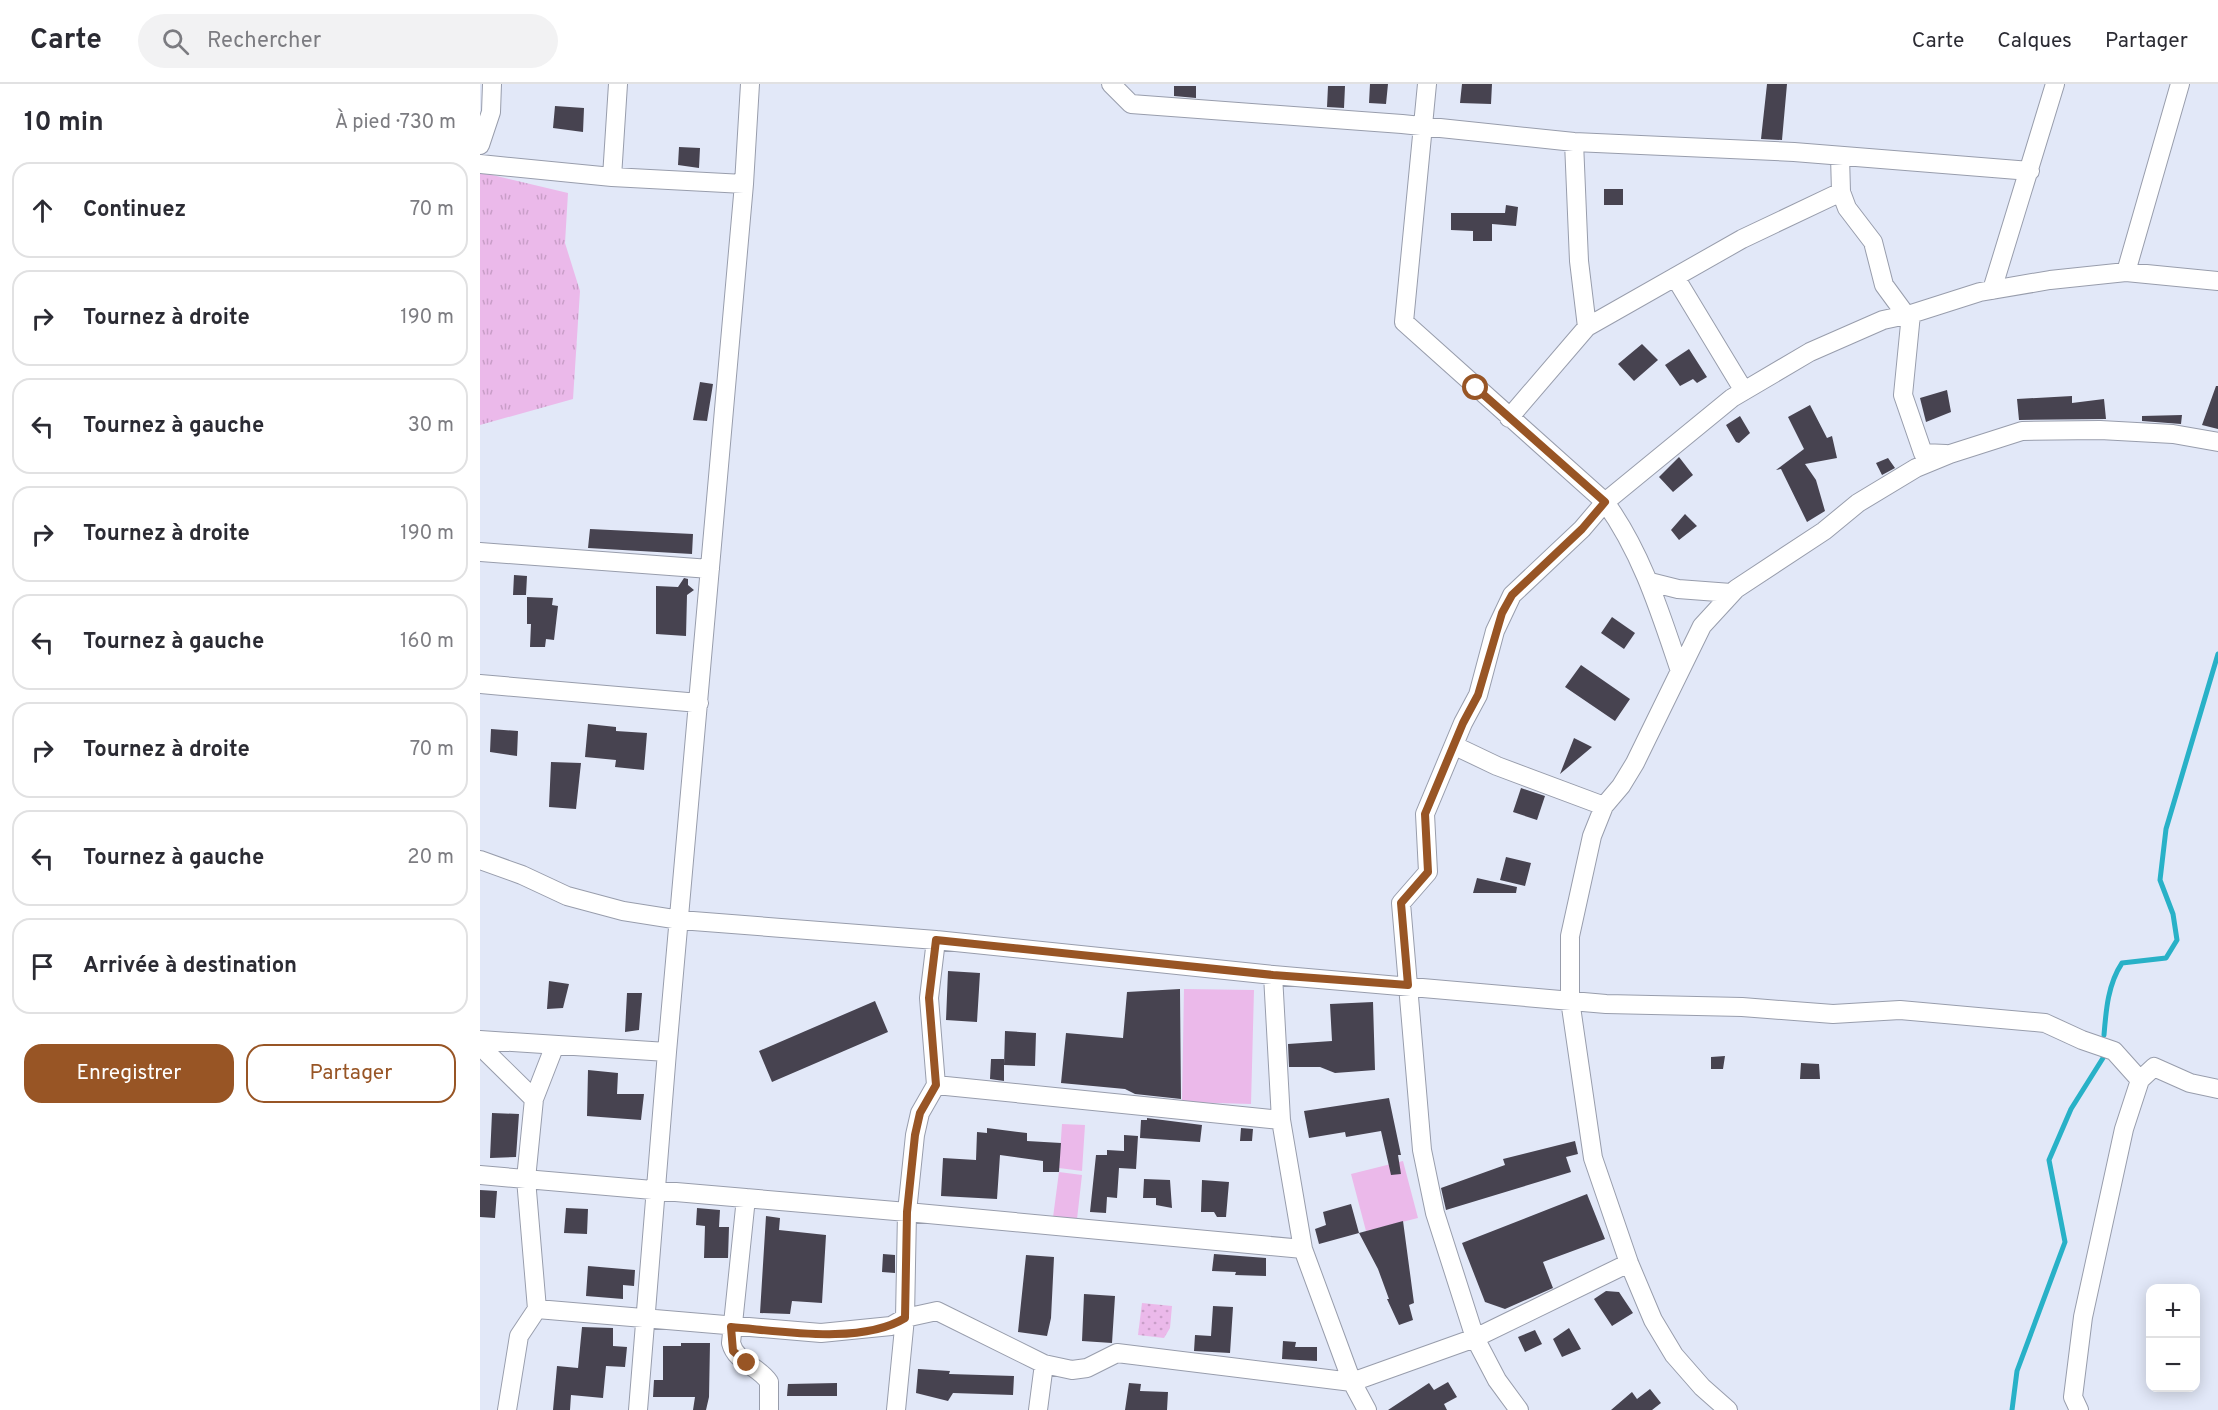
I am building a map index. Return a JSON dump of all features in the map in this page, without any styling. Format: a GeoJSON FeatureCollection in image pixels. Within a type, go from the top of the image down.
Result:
{"type":"FeatureCollection","features":[{"type":"Feature","properties":{"kind":"street"},"geometry":{"type":"LineString","coordinates":[[480,145],[491,112],[492,84]]}},
{"type":"Feature","properties":{"kind":"street"},"geometry":{"type":"LineString","coordinates":[[612,177],[618,84]]}},
{"type":"Feature","properties":{"kind":"street"},"geometry":{"type":"LineString","coordinates":[[638,1410],[667,1052],[744,184],[750,84]]}},
{"type":"Feature","properties":{"kind":"street"},"geometry":{"type":"LineString","coordinates":[[1111,84],[1131,104],[1425,127],[1574,142],[1840,156],[2030,171]]}},
{"type":"Feature","properties":{"kind":"street"},"geometry":{"type":"LineString","coordinates":[[1427,84],[1425,127],[1404,322],[1605,502],[1621,524],[1650,582],[1680,670]]}},
{"type":"Feature","properties":{"kind":"street"},"geometry":{"type":"LineString","coordinates":[[1992,290],[2055,84]]}},
{"type":"Feature","properties":{"kind":"street"},"geometry":{"type":"LineString","coordinates":[[2126,272],[2180,84]]}},
{"type":"Feature","properties":{"kind":"street"},"geometry":{"type":"LineString","coordinates":[[1574,142],[1579,261],[1587,327]]}},
{"type":"Feature","properties":{"kind":"street"},"geometry":{"type":"LineString","coordinates":[[1840,156],[1841,192],[1848,208],[1873,242],[1884,285],[1909,314],[1904,395],[1923,453],[1950,454]]}},
{"type":"Feature","properties":{"kind":"street"},"geometry":{"type":"LineString","coordinates":[[480,164],[612,177],[744,184]]}},
{"type":"Feature","properties":{"kind":"street"},"geometry":{"type":"LineString","coordinates":[[1509,418],[1587,327],[1742,239],[1841,192]]}},
{"type":"Feature","properties":{"kind":"street"},"geometry":{"type":"LineString","coordinates":[[1519,1410],[1497,1380],[1475,1338],[1435,1213],[1422,1150],[1413,1071],[1401,903],[1428,872],[1425,814],[1478,695],[1496,631],[1512,595],[1582,529],[1605,502],[1744,391],[1810,352],[1883,320],[1992,290],[2050,280],[2126,272],[2218,281]]}},
{"type":"Feature","properties":{"kind":"street"},"geometry":{"type":"LineString","coordinates":[[1675,277],[1744,391]]}},
{"type":"Feature","properties":{"kind":"street"},"geometry":{"type":"LineString","coordinates":[[1728,1410],[1702,1387],[1674,1355],[1653,1320],[1629,1263],[1593,1158],[1570,1000],[1570,936],[1592,836],[1604,806],[1621,786],[1635,763],[1702,626],[1731,594],[1824,531],[1858,503],[1916,468],[1950,454],[2022,431],[2100,430],[2173,434],[2218,442]]}},
{"type":"Feature","properties":{"kind":"street"},"geometry":{"type":"LineString","coordinates":[[480,552],[710,569]]}},
{"type":"Feature","properties":{"kind":"street"},"geometry":{"type":"LineString","coordinates":[[1650,582],[1678,589],[1731,594]]}},
{"type":"Feature","properties":{"kind":"street"},"geometry":{"type":"LineString","coordinates":[[480,684],[699,703]]}},
{"type":"Feature","properties":{"kind":"street"},"geometry":{"type":"LineString","coordinates":[[1455,746],[1497,766],[1604,806]]}},
{"type":"Feature","properties":{"kind":"street"},"geometry":{"type":"LineString","coordinates":[[480,860],[522,875],[567,896],[623,911],[680,920],[936,940],[1273,975],[1606,1004],[1742,1007],[1833,1014],[1900,1010],[2045,1023],[2082,1040],[2114,1051],[2140,1080]]}},
{"type":"Feature","properties":{"kind":"street"},"geometry":{"type":"LineString","coordinates":[[896,1410],[905,1318],[907,1212],[916,1124],[936,1085],[929,998],[936,940]]}},
{"type":"Feature","properties":{"kind":"street"},"geometry":{"type":"LineString","coordinates":[[1273,975],[1281,1120],[1303,1249],[1352,1382],[1367,1410]]}},
{"type":"Feature","properties":{"kind":"street"},"geometry":{"type":"LineString","coordinates":[[480,1040],[667,1052]]}},
{"type":"Feature","properties":{"kind":"street"},"geometry":{"type":"LineString","coordinates":[[507,1410],[519,1336],[537,1310],[526,1179],[534,1099],[555,1045]]}},
{"type":"Feature","properties":{"kind":"street"},"geometry":{"type":"LineString","coordinates":[[480,1046],[534,1099]]}},
{"type":"Feature","properties":{"kind":"street"},"geometry":{"type":"LineString","coordinates":[[2079,1410],[2073,1397],[2083,1317],[2124,1129],[2140,1080],[2154,1067],[2190,1083],[2218,1089]]}},
{"type":"Feature","properties":{"kind":"street"},"geometry":{"type":"LineString","coordinates":[[936,1085],[1281,1120]]}},
{"type":"Feature","properties":{"kind":"street"},"geometry":{"type":"LineString","coordinates":[[480,1175],[1303,1249]]}},
{"type":"Feature","properties":{"kind":"street"},"geometry":{"type":"LineString","coordinates":[[746,1198],[731,1327],[733,1351],[769,1382],[769,1410]]}},
{"type":"Feature","properties":{"kind":"street"},"geometry":{"type":"LineString","coordinates":[[537,1310],[821,1333],[891,1326],[905,1318],[937,1311],[1044,1364],[1072,1370],[1087,1368],[1117,1353],[1352,1382],[1475,1338],[1629,1263]]}},
{"type":"Feature","properties":{"kind":"street"},"geometry":{"type":"LineString","coordinates":[[1038,1410],[1044,1364]]}},
{"type":"Feature","properties":{"kind":"green space"},"geometry":{"type":"Polygon","coordinates":[[[480,172],[568,193],[565,243],[580,291],[573,399],[480,425],[480,172]]]}},
{"type":"Feature","properties":{"kind":"green space"},"geometry":{"type":"Polygon","coordinates":[[[1184,989],[1254,990],[1251,1104],[1182,1102],[1184,989]]]}},
{"type":"Feature","properties":{"kind":"green space"},"geometry":{"type":"Polygon","coordinates":[[[1062,1124],[1085,1125],[1082,1171],[1059,1168],[1062,1124]]]}},
{"type":"Feature","properties":{"kind":"green space"},"geometry":{"type":"Polygon","coordinates":[[[1403,1161],[1418,1218],[1366,1231],[1351,1174],[1403,1161]]]}},
{"type":"Feature","properties":{"kind":"green space"},"geometry":{"type":"Polygon","coordinates":[[[1059,1172],[1082,1175],[1076,1228],[1052,1225],[1059,1172]]]}},
{"type":"Feature","properties":{"kind":"green space"},"geometry":{"type":"Polygon","coordinates":[[[1142,1303],[1172,1306],[1170,1328],[1164,1338],[1138,1335],[1142,1303]]]}},
{"type":"Feature","properties":{"kind":"building"},"geometry":{"type":"Polygon","coordinates":[[[1370,84],[1388,84],[1386,104],[1369,103],[1370,84]]]}},
{"type":"Feature","properties":{"kind":"building"},"geometry":{"type":"Polygon","coordinates":[[[1462,84],[1492,84],[1491,104],[1460,103],[1462,84]]]}},
{"type":"Feature","properties":{"kind":"building"},"geometry":{"type":"Polygon","coordinates":[[[1767,84],[1787,84],[1782,140],[1761,139],[1767,84]]]}},
{"type":"Feature","properties":{"kind":"building"},"geometry":{"type":"Polygon","coordinates":[[[1174,86],[1196,86],[1196,98],[1174,96],[1174,86]]]}},
{"type":"Feature","properties":{"kind":"building"},"geometry":{"type":"Polygon","coordinates":[[[1328,86],[1345,86],[1344,108],[1327,107],[1328,86]]]}},
{"type":"Feature","properties":{"kind":"building"},"geometry":{"type":"Polygon","coordinates":[[[555,106],[584,108],[583,132],[553,128],[555,106]]]}},
{"type":"Feature","properties":{"kind":"building"},"geometry":{"type":"Polygon","coordinates":[[[679,147],[700,148],[699,168],[678,165],[679,147]]]}},
{"type":"Feature","properties":{"kind":"building"},"geometry":{"type":"Polygon","coordinates":[[[1604,189],[1623,189],[1623,205],[1604,205],[1604,189]]]}},
{"type":"Feature","properties":{"kind":"building"},"geometry":{"type":"Polygon","coordinates":[[[1506,205],[1518,207],[1516,226],[1492,224],[1492,241],[1473,241],[1473,231],[1451,230],[1451,213],[1505,213],[1506,205]]]}},
{"type":"Feature","properties":{"kind":"building"},"geometry":{"type":"Polygon","coordinates":[[[1642,344],[1658,360],[1634,381],[1618,364],[1642,344]]]}},
{"type":"Feature","properties":{"kind":"building"},"geometry":{"type":"Polygon","coordinates":[[[1689,349],[1707,377],[1697,383],[1693,379],[1680,386],[1665,365],[1689,349]]]}},
{"type":"Feature","properties":{"kind":"building"},"geometry":{"type":"Polygon","coordinates":[[[700,382],[713,384],[707,421],[693,420],[700,382]]]}},
{"type":"Feature","properties":{"kind":"building"},"geometry":{"type":"Polygon","coordinates":[[[2216,386],[2218,386],[2218,429],[2202,425],[2216,386]]]}},
{"type":"Feature","properties":{"kind":"building"},"geometry":{"type":"Polygon","coordinates":[[[1947,390],[1951,412],[1926,422],[1920,398],[1947,390]]]}},
{"type":"Feature","properties":{"kind":"building"},"geometry":{"type":"Polygon","coordinates":[[[2072,396],[2072,403],[2104,399],[2106,419],[2019,420],[2017,399],[2072,396]]]}},
{"type":"Feature","properties":{"kind":"building"},"geometry":{"type":"Polygon","coordinates":[[[1810,405],[1827,438],[1832,436],[1837,458],[1805,464],[1816,480],[1825,511],[1807,522],[1781,469],[1776,470],[1804,449],[1788,417],[1810,405]]]}},
{"type":"Feature","properties":{"kind":"building"},"geometry":{"type":"Polygon","coordinates":[[[2182,415],[2181,424],[2142,421],[2142,416],[2182,415]]]}},
{"type":"Feature","properties":{"kind":"building"},"geometry":{"type":"Polygon","coordinates":[[[1740,416],[1750,433],[1739,443],[1736,442],[1726,425],[1740,416]]]}},
{"type":"Feature","properties":{"kind":"building"},"geometry":{"type":"Polygon","coordinates":[[[1679,457],[1693,475],[1673,492],[1659,477],[1679,457]]]}},
{"type":"Feature","properties":{"kind":"building"},"geometry":{"type":"Polygon","coordinates":[[[1888,458],[1895,468],[1882,475],[1876,463],[1888,458]]]}},
{"type":"Feature","properties":{"kind":"building"},"geometry":{"type":"Polygon","coordinates":[[[1685,514],[1697,526],[1679,540],[1671,530],[1685,514]]]}},
{"type":"Feature","properties":{"kind":"building"},"geometry":{"type":"Polygon","coordinates":[[[590,529],[693,534],[692,554],[588,548],[590,529]]]}},
{"type":"Feature","properties":{"kind":"building"},"geometry":{"type":"Polygon","coordinates":[[[514,575],[527,576],[526,595],[513,595],[514,575]]]}},
{"type":"Feature","properties":{"kind":"building"},"geometry":{"type":"Polygon","coordinates":[[[684,578],[688,579],[688,585],[694,590],[687,595],[686,636],[656,634],[656,586],[678,587],[684,578]]]}},
{"type":"Feature","properties":{"kind":"building"},"geometry":{"type":"Polygon","coordinates":[[[527,597],[553,598],[552,605],[558,606],[554,640],[546,639],[545,647],[530,647],[531,624],[527,624],[527,597]]]}},
{"type":"Feature","properties":{"kind":"building"},"geometry":{"type":"Polygon","coordinates":[[[1612,617],[1635,633],[1624,649],[1601,633],[1612,617]]]}},
{"type":"Feature","properties":{"kind":"building"},"geometry":{"type":"Polygon","coordinates":[[[1581,665],[1630,699],[1615,721],[1565,687],[1581,665]]]}},
{"type":"Feature","properties":{"kind":"building"},"geometry":{"type":"Polygon","coordinates":[[[588,724],[616,727],[616,731],[647,733],[644,770],[615,767],[616,760],[585,757],[588,724]]]}},
{"type":"Feature","properties":{"kind":"building"},"geometry":{"type":"Polygon","coordinates":[[[491,729],[518,731],[517,756],[490,752],[491,729]]]}},
{"type":"Feature","properties":{"kind":"building"},"geometry":{"type":"Polygon","coordinates":[[[1574,738],[1592,747],[1560,774],[1574,738]]]}},
{"type":"Feature","properties":{"kind":"building"},"geometry":{"type":"Polygon","coordinates":[[[551,762],[581,763],[576,809],[549,807],[551,762]]]}},
{"type":"Feature","properties":{"kind":"building"},"geometry":{"type":"Polygon","coordinates":[[[1521,788],[1545,796],[1537,820],[1513,812],[1521,788]]]}},
{"type":"Feature","properties":{"kind":"building"},"geometry":{"type":"Polygon","coordinates":[[[1506,857],[1531,863],[1525,886],[1500,880],[1506,857]]]}},
{"type":"Feature","properties":{"kind":"building"},"geometry":{"type":"Polygon","coordinates":[[[1477,878],[1517,887],[1516,893],[1473,893],[1477,878]]]}},
{"type":"Feature","properties":{"kind":"building"},"geometry":{"type":"Polygon","coordinates":[[[948,971],[980,973],[977,1022],[946,1020],[948,971]]]}},
{"type":"Feature","properties":{"kind":"building"},"geometry":{"type":"Polygon","coordinates":[[[549,981],[569,984],[563,1008],[547,1009],[549,981]]]}},
{"type":"Feature","properties":{"kind":"building"},"geometry":{"type":"Polygon","coordinates":[[[1180,989],[1181,1099],[1135,1094],[1125,1089],[1061,1083],[1066,1033],[1123,1038],[1127,992],[1180,989]]]}},
{"type":"Feature","properties":{"kind":"building"},"geometry":{"type":"Polygon","coordinates":[[[627,993],[642,993],[639,1030],[625,1032],[627,993]]]}},
{"type":"Feature","properties":{"kind":"building"},"geometry":{"type":"Polygon","coordinates":[[[875,1001],[888,1032],[772,1082],[759,1051],[875,1001]]]}},
{"type":"Feature","properties":{"kind":"building"},"geometry":{"type":"Polygon","coordinates":[[[1373,1002],[1375,1070],[1335,1073],[1320,1067],[1289,1067],[1288,1044],[1332,1041],[1330,1004],[1373,1002]]]}},
{"type":"Feature","properties":{"kind":"building"},"geometry":{"type":"Polygon","coordinates":[[[1005,1031],[1036,1033],[1035,1066],[1004,1065],[1005,1031]]]}},
{"type":"Feature","properties":{"kind":"building"},"geometry":{"type":"Polygon","coordinates":[[[1725,1056],[1723,1069],[1711,1069],[1711,1057],[1725,1056]]]}},
{"type":"Feature","properties":{"kind":"building"},"geometry":{"type":"Polygon","coordinates":[[[991,1059],[1004,1059],[1004,1081],[990,1079],[991,1059]]]}},
{"type":"Feature","properties":{"kind":"building"},"geometry":{"type":"Polygon","coordinates":[[[1801,1063],[1819,1064],[1820,1079],[1800,1079],[1801,1063]]]}},
{"type":"Feature","properties":{"kind":"building"},"geometry":{"type":"Polygon","coordinates":[[[588,1070],[618,1073],[617,1094],[644,1094],[641,1120],[587,1116],[588,1070]]]}},
{"type":"Feature","properties":{"kind":"building"},"geometry":{"type":"Polygon","coordinates":[[[1389,1098],[1401,1155],[1398,1155],[1401,1174],[1391,1175],[1381,1131],[1346,1137],[1345,1132],[1309,1138],[1304,1111],[1389,1098]]]}},
{"type":"Feature","properties":{"kind":"building"},"geometry":{"type":"Polygon","coordinates":[[[492,1113],[519,1114],[516,1157],[490,1158],[492,1113]]]}},
{"type":"Feature","properties":{"kind":"building"},"geometry":{"type":"Polygon","coordinates":[[[1147,1118],[1202,1125],[1200,1142],[1140,1138],[1141,1120],[1147,1120],[1147,1118]]]}},
{"type":"Feature","properties":{"kind":"building"},"geometry":{"type":"Polygon","coordinates":[[[987,1128],[1027,1133],[1027,1141],[1061,1143],[1059,1172],[1043,1172],[1043,1161],[1000,1155],[997,1199],[941,1196],[943,1158],[976,1160],[977,1132],[987,1133],[987,1128]]]}},
{"type":"Feature","properties":{"kind":"building"},"geometry":{"type":"Polygon","coordinates":[[[1241,1128],[1253,1129],[1252,1141],[1240,1141],[1241,1128]]]}},
{"type":"Feature","properties":{"kind":"building"},"geometry":{"type":"Polygon","coordinates":[[[1124,1135],[1138,1136],[1136,1169],[1119,1168],[1117,1198],[1107,1197],[1106,1213],[1090,1212],[1096,1155],[1107,1155],[1107,1150],[1124,1151],[1124,1135]]]}},
{"type":"Feature","properties":{"kind":"building"},"geometry":{"type":"Polygon","coordinates":[[[1575,1141],[1578,1154],[1566,1157],[1571,1172],[1446,1210],[1441,1188],[1505,1165],[1503,1159],[1575,1141]]]}},
{"type":"Feature","properties":{"kind":"building"},"geometry":{"type":"Polygon","coordinates":[[[1144,1179],[1170,1180],[1172,1208],[1156,1205],[1156,1198],[1143,1198],[1144,1179]]]}},
{"type":"Feature","properties":{"kind":"building"},"geometry":{"type":"Polygon","coordinates":[[[1202,1180],[1229,1182],[1226,1217],[1217,1217],[1214,1212],[1201,1212],[1202,1180]]]}},
{"type":"Feature","properties":{"kind":"building"},"geometry":{"type":"Polygon","coordinates":[[[480,1190],[497,1191],[495,1218],[480,1217],[480,1190]]]}},
{"type":"Feature","properties":{"kind":"building"},"geometry":{"type":"Polygon","coordinates":[[[1587,1194],[1605,1239],[1543,1262],[1553,1288],[1505,1309],[1485,1302],[1462,1243],[1587,1194]]]}},
{"type":"Feature","properties":{"kind":"building"},"geometry":{"type":"Polygon","coordinates":[[[1351,1204],[1359,1233],[1319,1244],[1315,1229],[1326,1225],[1323,1212],[1351,1204]]]}},
{"type":"Feature","properties":{"kind":"building"},"geometry":{"type":"Polygon","coordinates":[[[566,1208],[588,1209],[587,1234],[564,1233],[566,1208]]]}},
{"type":"Feature","properties":{"kind":"building"},"geometry":{"type":"Polygon","coordinates":[[[697,1208],[720,1210],[719,1227],[729,1227],[728,1258],[704,1258],[705,1226],[696,1225],[697,1208]]]}},
{"type":"Feature","properties":{"kind":"building"},"geometry":{"type":"Polygon","coordinates":[[[766,1216],[780,1218],[779,1230],[826,1235],[822,1303],[792,1301],[790,1314],[760,1313],[766,1216]]]}},
{"type":"Feature","properties":{"kind":"building"},"geometry":{"type":"Polygon","coordinates":[[[1403,1221],[1414,1303],[1409,1305],[1413,1320],[1399,1325],[1387,1299],[1389,1299],[1378,1269],[1359,1233],[1403,1221]]]}},
{"type":"Feature","properties":{"kind":"building"},"geometry":{"type":"Polygon","coordinates":[[[883,1254],[895,1255],[895,1273],[882,1272],[883,1254]]]}},
{"type":"Feature","properties":{"kind":"building"},"geometry":{"type":"Polygon","coordinates":[[[1214,1254],[1266,1258],[1266,1276],[1235,1275],[1236,1272],[1212,1271],[1214,1254]]]}},
{"type":"Feature","properties":{"kind":"building"},"geometry":{"type":"Polygon","coordinates":[[[1026,1255],[1054,1257],[1051,1318],[1047,1336],[1018,1332],[1026,1255]]]}},
{"type":"Feature","properties":{"kind":"building"},"geometry":{"type":"Polygon","coordinates":[[[588,1266],[635,1270],[634,1286],[623,1285],[623,1299],[586,1296],[588,1266]]]}},
{"type":"Feature","properties":{"kind":"building"},"geometry":{"type":"Polygon","coordinates":[[[1606,1291],[1619,1292],[1633,1313],[1612,1326],[1594,1299],[1606,1291]]]}},
{"type":"Feature","properties":{"kind":"building"},"geometry":{"type":"Polygon","coordinates":[[[1084,1294],[1115,1296],[1112,1343],[1082,1341],[1084,1294]]]}},
{"type":"Feature","properties":{"kind":"building"},"geometry":{"type":"Polygon","coordinates":[[[1213,1306],[1233,1307],[1230,1353],[1194,1351],[1195,1335],[1211,1336],[1213,1306]]]}},
{"type":"Feature","properties":{"kind":"building"},"geometry":{"type":"Polygon","coordinates":[[[582,1327],[613,1328],[613,1346],[627,1347],[625,1367],[606,1366],[603,1398],[571,1395],[570,1410],[553,1410],[557,1366],[578,1368],[582,1327]]]}},
{"type":"Feature","properties":{"kind":"building"},"geometry":{"type":"Polygon","coordinates":[[[1569,1328],[1581,1349],[1562,1357],[1553,1339],[1569,1328]]]}},
{"type":"Feature","properties":{"kind":"building"},"geometry":{"type":"Polygon","coordinates":[[[1535,1330],[1542,1344],[1525,1352],[1518,1337],[1535,1330]]]}},
{"type":"Feature","properties":{"kind":"building"},"geometry":{"type":"Polygon","coordinates":[[[1283,1341],[1296,1342],[1295,1347],[1317,1347],[1317,1361],[1282,1359],[1283,1341]]]}},
{"type":"Feature","properties":{"kind":"building"},"geometry":{"type":"Polygon","coordinates":[[[681,1343],[710,1343],[709,1397],[706,1410],[693,1410],[695,1397],[653,1397],[654,1380],[663,1380],[663,1346],[681,1346],[681,1343]]]}},
{"type":"Feature","properties":{"kind":"building"},"geometry":{"type":"Polygon","coordinates":[[[918,1369],[950,1371],[949,1374],[1014,1376],[1013,1395],[953,1393],[948,1401],[916,1393],[918,1369]]]}},
{"type":"Feature","properties":{"kind":"building"},"geometry":{"type":"Polygon","coordinates":[[[1448,1382],[1457,1397],[1444,1404],[1447,1410],[1388,1410],[1429,1383],[1434,1390],[1448,1382]]]}},
{"type":"Feature","properties":{"kind":"building"},"geometry":{"type":"Polygon","coordinates":[[[837,1383],[837,1396],[787,1396],[788,1384],[837,1383]]]}},
{"type":"Feature","properties":{"kind":"building"},"geometry":{"type":"Polygon","coordinates":[[[1129,1383],[1141,1384],[1140,1391],[1168,1392],[1167,1410],[1125,1410],[1129,1383]]]}},
{"type":"Feature","properties":{"kind":"building"},"geometry":{"type":"Polygon","coordinates":[[[1650,1389],[1661,1403],[1652,1410],[1611,1410],[1632,1392],[1637,1399],[1650,1389]]]}},
{"type":"Feature","properties":{"kind":"waterway"},"geometry":{"type":"LineString","coordinates":[[2104,1035],[2111,988],[2122,963],[2166,958],[2177,940],[2173,914],[2160,880],[2166,829],[2218,654]]}},
{"type":"Feature","properties":{"kind":"waterway"},"geometry":{"type":"LineString","coordinates":[[2012,1410],[2017,1371],[2065,1242],[2049,1160],[2071,1109],[2103,1058]]}},
{"type":"Feature","properties":{"kind":"route"},"geometry":{"type":"LineString","coordinates":[[747,1363],[733,1351],[731,1327],[821,1333],[845,1332],[891,1326],[905,1318],[907,1212],[916,1124],[936,1085],[929,998],[936,940],[1273,975],[1408,985],[1401,903],[1428,872],[1425,814],[1463,723],[1478,695],[1502,613],[1512,595],[1533,572],[1582,529],[1605,502],[1476,388]]}}]}
